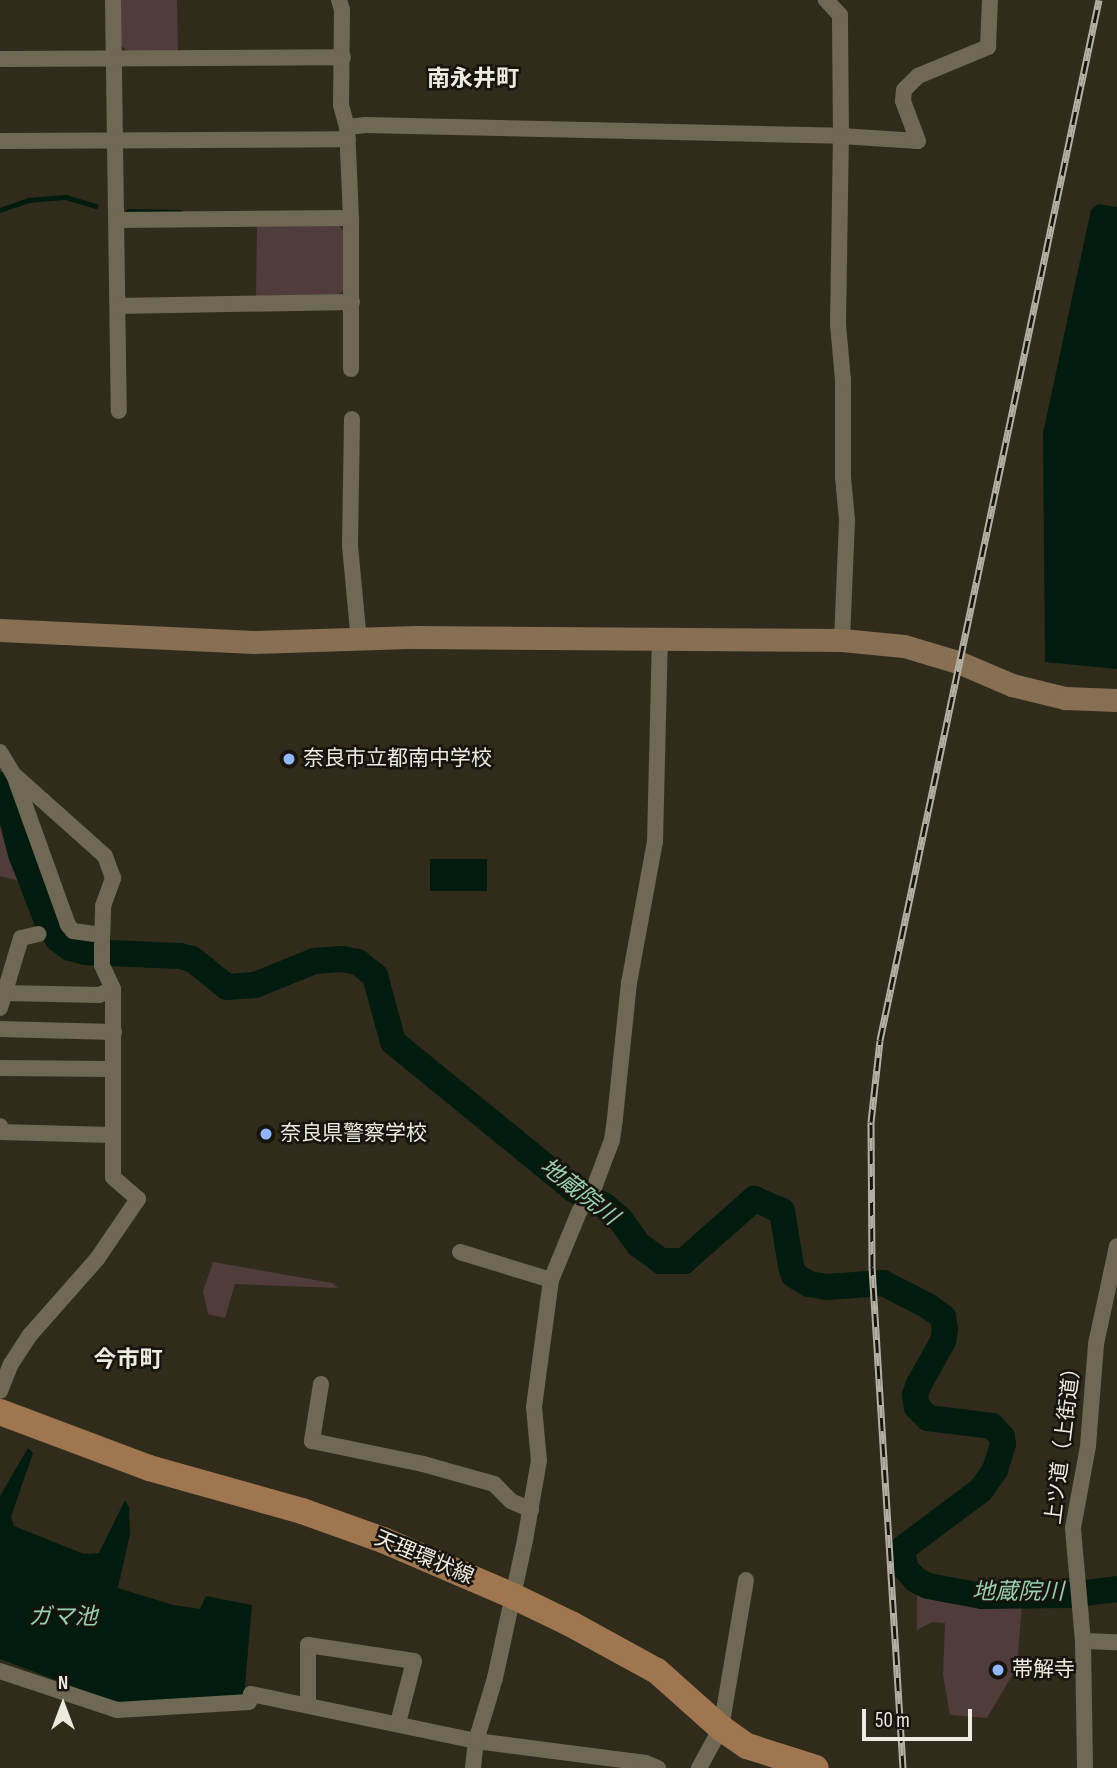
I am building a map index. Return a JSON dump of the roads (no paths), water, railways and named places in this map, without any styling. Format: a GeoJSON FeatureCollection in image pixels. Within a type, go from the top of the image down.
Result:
{"type":"FeatureCollection","features":[{"type":"Feature","properties":{"kind":"main road","name":"天理環状線"},"geometry":{"type":"LineString","coordinates":[[0,1412],[149,1468],[302,1511],[383,1540],[513,1597],[570,1623],[657,1671],[721,1728],[747,1746],[798,1766]]}},
{"type":"Feature","properties":{"kind":"street"},"geometry":{"type":"LineString","coordinates":[[113,0],[118,411]]}},
{"type":"Feature","properties":{"kind":"street"},"geometry":{"type":"LineString","coordinates":[[339,0],[343,57],[341,105],[347,133],[351,218],[351,369]]}},
{"type":"Feature","properties":{"kind":"street"},"geometry":{"type":"LineString","coordinates":[[826,0],[840,15],[838,324],[843,380],[843,477],[847,520],[842,640]]}},
{"type":"Feature","properties":{"kind":"street"},"geometry":{"type":"LineString","coordinates":[[0,141],[347,133],[366,125],[841,136],[918,141],[903,102],[904,90],[918,76],[988,47],[990,0]]}},
{"type":"Feature","properties":{"kind":"street"},"geometry":{"type":"LineString","coordinates":[[0,59],[343,57]]}},
{"type":"Feature","properties":{"kind":"street"},"geometry":{"type":"LineString","coordinates":[[117,220],[351,218]]}},
{"type":"Feature","properties":{"kind":"street"},"geometry":{"type":"LineString","coordinates":[[118,306],[352,302]]}},
{"type":"Feature","properties":{"kind":"street"},"geometry":{"type":"LineString","coordinates":[[352,419],[350,546],[358,630]]}},
{"type":"Feature","properties":{"kind":"street"},"geometry":{"type":"LineString","coordinates":[[0,630],[254,642],[417,637],[842,640],[904,646],[958,662],[1012,685],[1065,698],[1117,700]]}},
{"type":"Feature","properties":{"kind":"street"},"geometry":{"type":"LineString","coordinates":[[473,1768],[476,1741],[513,1597],[539,1461],[534,1407],[551,1280],[579,1212],[595,1185],[614,1129],[629,983],[655,841],[660,640]]}},
{"type":"Feature","properties":{"kind":"street"},"geometry":{"type":"LineString","coordinates":[[0,752],[14,775],[65,926],[73,931],[102,938]]}},
{"type":"Feature","properties":{"kind":"street"},"geometry":{"type":"LineString","coordinates":[[0,1391],[11,1364],[30,1335],[97,1259],[138,1199],[113,1177],[113,989],[102,965],[102,938],[103,906],[113,878],[104,856],[14,775]]}},
{"type":"Feature","properties":{"kind":"street"},"geometry":{"type":"LineString","coordinates":[[39,934],[21,938],[2,1000],[99,995],[113,989]]}},
{"type":"Feature","properties":{"kind":"street"},"geometry":{"type":"LineString","coordinates":[[0,1029],[114,1031]]}},
{"type":"Feature","properties":{"kind":"street"},"geometry":{"type":"LineString","coordinates":[[0,1068],[113,1069]]}},
{"type":"Feature","properties":{"kind":"street"},"geometry":{"type":"LineString","coordinates":[[0,1126],[1,1132],[111,1135]]}},
{"type":"Feature","properties":{"kind":"street","name":"上ツ道（上街道）"},"geometry":{"type":"LineString","coordinates":[[1085,1768],[1083,1640],[1073,1528],[1088,1446],[1096,1344],[1117,1246]]}},
{"type":"Feature","properties":{"kind":"street"},"geometry":{"type":"LineString","coordinates":[[460,1252],[551,1280]]}},
{"type":"Feature","properties":{"kind":"street"},"geometry":{"type":"LineString","coordinates":[[321,1384],[312,1441],[423,1464],[494,1484],[511,1502],[531,1510]]}},
{"type":"Feature","properties":{"kind":"street"},"geometry":{"type":"LineString","coordinates":[[699,1768],[721,1728],[746,1580]]}},
{"type":"Feature","properties":{"kind":"street"},"geometry":{"type":"LineString","coordinates":[[1083,1640],[1117,1642]]}},
{"type":"Feature","properties":{"kind":"street"},"geometry":{"type":"LineString","coordinates":[[308,1704],[308,1645],[414,1661],[398,1723]]}},
{"type":"Feature","properties":{"kind":"street"},"geometry":{"type":"LineString","coordinates":[[0,1671],[117,1710],[249,1702],[251,1694],[476,1741],[646,1763],[657,1768]]}},
{"type":"Feature","properties":{"kind":"water"},"geometry":{"type":"Polygon","coordinates":[[[1098,204],[1117,207],[1117,669],[1045,662],[1043,433],[1091,210],[1098,204]]]}},
{"type":"Feature","properties":{"kind":"water"},"geometry":{"type":"Polygon","coordinates":[[[430,859],[487,859],[487,891],[430,891],[430,859]]]}},
{"type":"Feature","properties":{"kind":"water","name":"ガマ池"},"geometry":{"type":"Polygon","coordinates":[[[28,1448],[33,1453],[11,1517],[14,1526],[84,1554],[99,1553],[125,1500],[129,1507],[130,1534],[118,1588],[173,1605],[200,1609],[206,1596],[252,1605],[244,1697],[117,1703],[0,1659],[0,1496],[28,1448]]]}},
{"type":"Feature","properties":{"kind":"waterway"},"geometry":{"type":"LineString","coordinates":[[0,210],[29,200],[66,197],[96,206]]}},
{"type":"Feature","properties":{"kind":"waterway"},"geometry":{"type":"LineString","coordinates":[[128,211],[180,212]]}},
{"type":"Feature","properties":{"kind":"waterway","name":"地蔵院川"},"geometry":{"type":"LineString","coordinates":[[0,785],[4,788],[21,854],[47,921],[58,939],[70,948],[86,952],[180,956],[192,959],[227,987],[255,985],[314,961],[342,959],[358,962],[375,976],[393,1042],[573,1189],[605,1206],[620,1219],[639,1245],[661,1261],[684,1261],[754,1199],[782,1211],[794,1275],[809,1284],[827,1287],[883,1283],[928,1306],[943,1317],[945,1329],[943,1341],[918,1386],[915,1395],[917,1407],[928,1418],[992,1426],[1002,1437],[1003,1444],[995,1470],[981,1490],[902,1549],[905,1568],[916,1580],[928,1586],[982,1596],[1069,1595],[1117,1589]]}},
{"type":"Feature","properties":{"kind":"railway"},"geometry":{"type":"LineString","coordinates":[[903,1768],[872,1267],[871,1122],[880,1040],[1099,0]]}},
{"type":"Feature","properties":{"kind":"place","name":"奈良市立都南中学校"},"geometry":{"type":"Point","coordinates":[289,759]}},
{"type":"Feature","properties":{"kind":"place","name":"奈良県警察学校"},"geometry":{"type":"Point","coordinates":[266,1134]}},
{"type":"Feature","properties":{"kind":"place","name":"帯解寺"},"geometry":{"type":"Point","coordinates":[998,1670]}},
{"type":"Feature","properties":{"kind":"district","name":"南永井町"},"geometry":{"type":"Point","coordinates":[473,79]}},
{"type":"Feature","properties":{"kind":"district","name":"今市町"},"geometry":{"type":"Point","coordinates":[128,1360]}}]}
